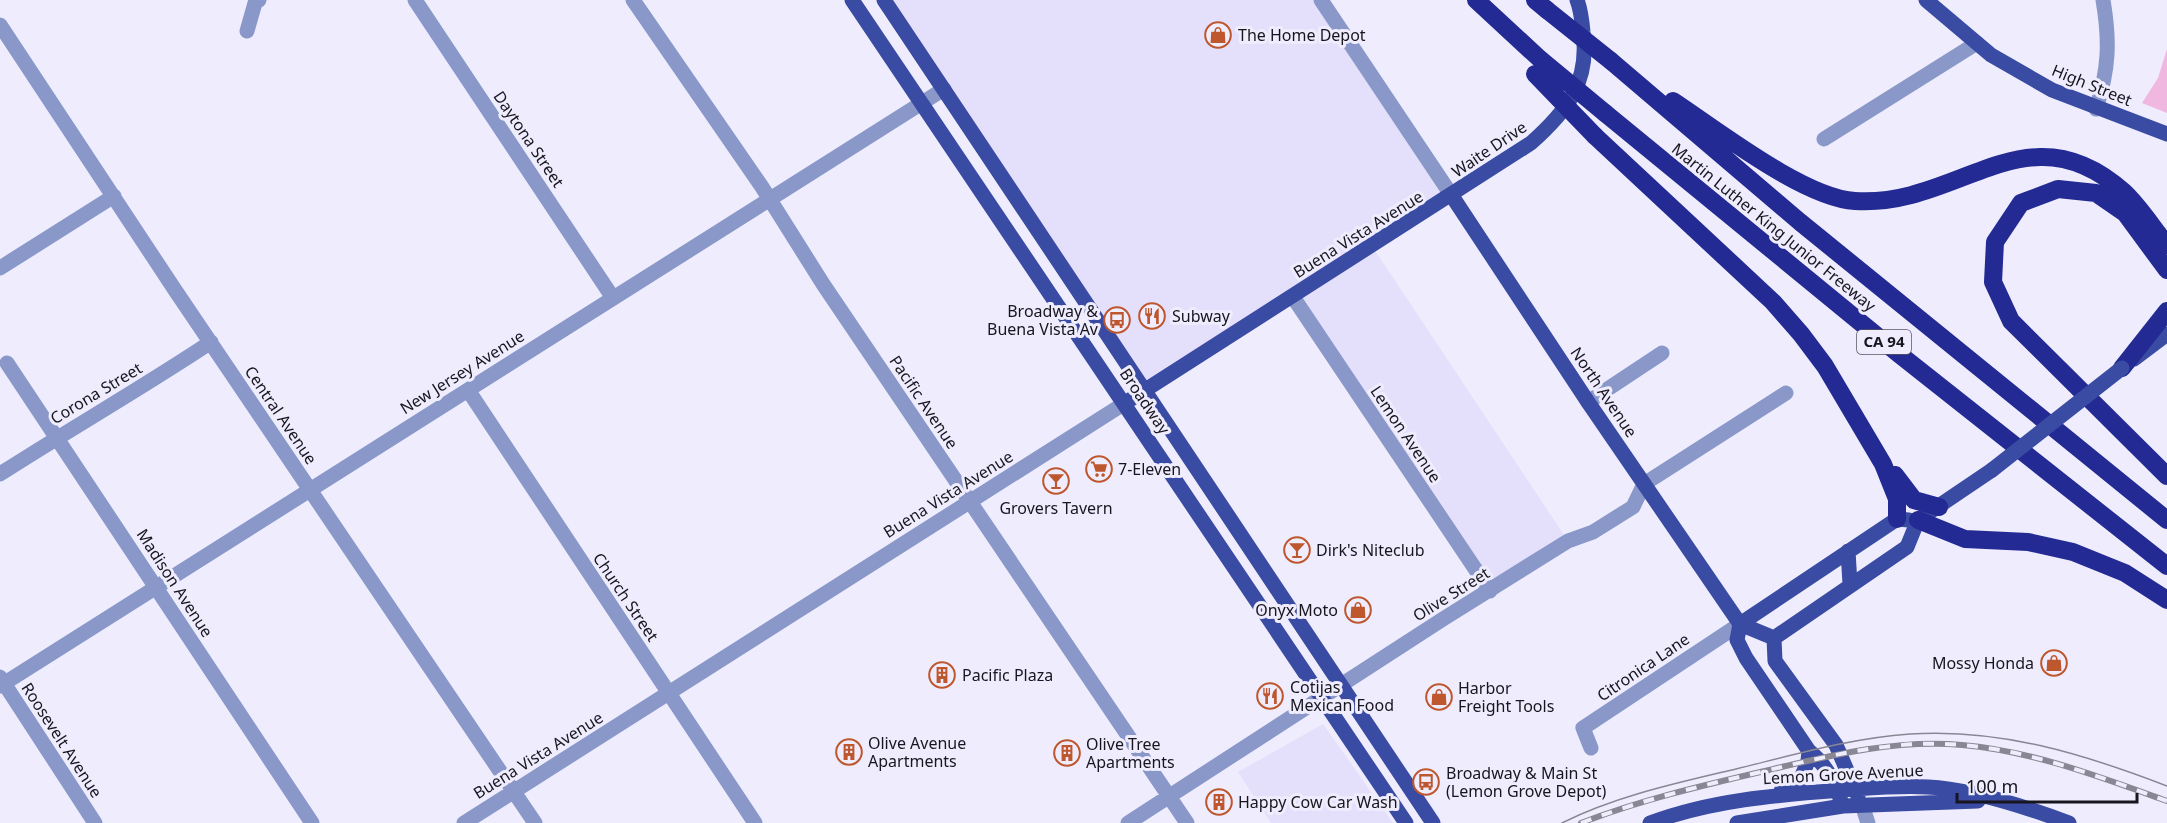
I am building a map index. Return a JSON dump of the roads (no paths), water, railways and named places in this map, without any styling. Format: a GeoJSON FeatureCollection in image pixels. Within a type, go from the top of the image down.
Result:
{"type":"FeatureCollection","features":[{"type":"Feature","properties":{"kind":"highway"},"geometry":{"type":"LineString","coordinates":[[1476,0],[1509,30],[1595,136],[1787,318],[1825,366],[1883,464],[1897,499],[1897,519]]}},
{"type":"Feature","properties":{"kind":"highway","name":"Martin Luther King Junior Freeway"},"geometry":{"type":"LineString","coordinates":[[1541,5],[1611,61],[1800,222],[2167,520]]}},
{"type":"Feature","properties":{"kind":"highway"},"geometry":{"type":"LineString","coordinates":[[1611,61],[1798,183],[1827,194],[1852,201],[1887,201],[1930,192],[1999,163],[2033,156],[2062,157],[2094,169],[2126,193],[2167,245]]}},
{"type":"Feature","properties":{"kind":"highway","name":"Martin Luther King Junior Freeway"},"geometry":{"type":"LineString","coordinates":[[1538,67],[1605,113],[1890,347],[2167,566]]}},
{"type":"Feature","properties":{"kind":"highway"},"geometry":{"type":"LineString","coordinates":[[2167,271],[2125,213],[2096,193],[2058,189],[2020,203],[1995,242],[1993,282],[2011,321],[2167,476]]}},
{"type":"Feature","properties":{"kind":"highway"},"geometry":{"type":"LineString","coordinates":[[2122,368],[2167,311]]}},
{"type":"Feature","properties":{"kind":"highway"},"geometry":{"type":"LineString","coordinates":[[1883,464],[1892,471],[1910,496],[1918,502],[1939,507]]}},
{"type":"Feature","properties":{"kind":"highway"},"geometry":{"type":"LineString","coordinates":[[1918,520],[1965,539],[2028,542],[2073,552],[2125,573],[2167,600]]}},
{"type":"Feature","properties":{"kind":"main road","name":"Broadway"},"geometry":{"type":"LineString","coordinates":[[852,0],[1406,823]]}},
{"type":"Feature","properties":{"kind":"main road","name":"Broadway"},"geometry":{"type":"LineString","coordinates":[[884,0],[1433,823]]}},
{"type":"Feature","properties":{"kind":"main road","name":"Waite Drive"},"geometry":{"type":"LineString","coordinates":[[1452,196],[1532,144],[1569,102],[1585,62],[1577,0]]}},
{"type":"Feature","properties":{"kind":"main road","name":"High Street"},"geometry":{"type":"LineString","coordinates":[[1926,0],[1991,55],[2052,90],[2096,109],[2167,134]]}},
{"type":"Feature","properties":{"kind":"main road","name":"Buena Vista Avenue"},"geometry":{"type":"LineString","coordinates":[[1125,403],[1452,196]]}},
{"type":"Feature","properties":{"kind":"main road","name":"North Avenue"},"geometry":{"type":"LineString","coordinates":[[1452,196],[1588,402],[1740,624],[1737,640],[1746,658],[1809,751],[1819,759],[1832,778],[1843,806]]}},
{"type":"Feature","properties":{"kind":"main road"},"geometry":{"type":"LineString","coordinates":[[1740,624],[1897,519],[1918,520],[1939,507],[1992,470],[2167,334]]}},
{"type":"Feature","properties":{"kind":"main road"},"geometry":{"type":"LineString","coordinates":[[1774,638],[1907,547],[1918,520]]}},
{"type":"Feature","properties":{"kind":"main road"},"geometry":{"type":"LineString","coordinates":[[1848,551],[1851,584]]}},
{"type":"Feature","properties":{"kind":"main road"},"geometry":{"type":"LineString","coordinates":[[1740,624],[1774,638]]}},
{"type":"Feature","properties":{"kind":"main road"},"geometry":{"type":"LineString","coordinates":[[1774,638],[1775,661],[1836,745],[1862,805]]}},
{"type":"Feature","properties":{"kind":"main road"},"geometry":{"type":"LineString","coordinates":[[1760,797],[1788,789],[1799,783],[1808,761],[1809,751]]}},
{"type":"Feature","properties":{"kind":"main road","name":"Lemon Grove Avenue"},"geometry":{"type":"LineString","coordinates":[[1650,823],[1671,820],[1760,797],[1855,789],[1929,787],[1960,791],[1996,801]]}},
{"type":"Feature","properties":{"kind":"main road"},"geometry":{"type":"LineString","coordinates":[[1996,801],[2034,810],[2069,823]]}},
{"type":"Feature","properties":{"kind":"main road","name":"Lemon Grove Avenue"},"geometry":{"type":"LineString","coordinates":[[1737,823],[1843,806],[1996,801]]}},
{"type":"Feature","properties":{"kind":"street"},"geometry":{"type":"LineString","coordinates":[[247,31],[255,3],[260,0]]}},
{"type":"Feature","properties":{"kind":"street","name":"Daytona Street"},"geometry":{"type":"LineString","coordinates":[[415,0],[614,298]]}},
{"type":"Feature","properties":{"kind":"street","name":"Pacific Avenue"},"geometry":{"type":"LineString","coordinates":[[633,0],[770,199],[823,284],[1187,823]]}},
{"type":"Feature","properties":{"kind":"street","name":"North Avenue"},"geometry":{"type":"LineString","coordinates":[[1321,0],[1452,196]]}},
{"type":"Feature","properties":{"kind":"street"},"geometry":{"type":"LineString","coordinates":[[2096,109],[2107,77],[2109,58],[2103,0]]}},
{"type":"Feature","properties":{"kind":"street","name":"Central Avenue"},"geometry":{"type":"LineString","coordinates":[[0,26],[535,823]]}},
{"type":"Feature","properties":{"kind":"street"},"geometry":{"type":"LineString","coordinates":[[1824,139],[1977,43]]}},
{"type":"Feature","properties":{"kind":"street","name":"New Jersey Avenue"},"geometry":{"type":"LineString","coordinates":[[1,682],[156,587],[944,89]]}},
{"type":"Feature","properties":{"kind":"street"},"geometry":{"type":"LineString","coordinates":[[0,268],[114,196]]}},
{"type":"Feature","properties":{"kind":"street","name":"Lemon Avenue"},"geometry":{"type":"LineString","coordinates":[[1293,297],[1490,591]]}},
{"type":"Feature","properties":{"kind":"street","name":"Corona Street"},"geometry":{"type":"LineString","coordinates":[[0,474],[132,394],[211,342]]}},
{"type":"Feature","properties":{"kind":"street"},"geometry":{"type":"LineString","coordinates":[[1588,402],[1662,353]]}},
{"type":"Feature","properties":{"kind":"street","name":"Madison Avenue"},"geometry":{"type":"LineString","coordinates":[[8,363],[312,823]]}},
{"type":"Feature","properties":{"kind":"street","name":"Church Street"},"geometry":{"type":"LineString","coordinates":[[468,390],[755,823]]}},
{"type":"Feature","properties":{"kind":"street","name":"Olive Street"},"geometry":{"type":"LineString","coordinates":[[1128,823],[1568,541],[1593,532],[1633,507],[1644,484],[1786,393]]}},
{"type":"Feature","properties":{"kind":"street","name":"Buena Vista Avenue"},"geometry":{"type":"LineString","coordinates":[[464,823],[1125,403]]}},
{"type":"Feature","properties":{"kind":"street","name":"Citronica Lane"},"geometry":{"type":"LineString","coordinates":[[1591,748],[1583,728],[1740,624]]}},
{"type":"Feature","properties":{"kind":"street","name":"Roosevelt Avenue"},"geometry":{"type":"LineString","coordinates":[[1,682],[95,823]]}},
{"type":"Feature","properties":{"kind":"street"},"geometry":{"type":"LineString","coordinates":[[1862,805],[1868,823]]}},
{"type":"Feature","properties":{"kind":"tram line"},"geometry":{"type":"LineString","coordinates":[[1562,823],[1604,805],[1669,785],[1822,748],[1866,739],[1910,734],[1943,733],[2009,739],[2073,754],[2167,786]]}},
{"type":"Feature","properties":{"kind":"railway"},"geometry":{"type":"LineString","coordinates":[[1581,823],[1604,814],[1698,787],[1841,754],[1913,744],[1962,745],[2015,753],[2066,766],[2167,801]]}},
{"type":"Feature","properties":{"kind":"place","name":"The Home Depot"},"geometry":{"type":"Point","coordinates":[1218,35]}},
{"type":"Feature","properties":{"kind":"place","name":"Subway"},"geometry":{"type":"Point","coordinates":[1152,316]}},
{"type":"Feature","properties":{"kind":"place","name":"Broadway & Buena Vista Av"},"geometry":{"type":"Point","coordinates":[1117,320]}},
{"type":"Feature","properties":{"kind":"place","name":"7-Eleven"},"geometry":{"type":"Point","coordinates":[1099,469]}},
{"type":"Feature","properties":{"kind":"place","name":"Grovers Tavern"},"geometry":{"type":"Point","coordinates":[1056,481]}},
{"type":"Feature","properties":{"kind":"place","name":"Dirk's Niteclub"},"geometry":{"type":"Point","coordinates":[1297,550]}},
{"type":"Feature","properties":{"kind":"place","name":"Onyx Moto"},"geometry":{"type":"Point","coordinates":[1358,610]}},
{"type":"Feature","properties":{"kind":"place","name":"Mossy Honda"},"geometry":{"type":"Point","coordinates":[2054,663]}},
{"type":"Feature","properties":{"kind":"place","name":"Pacific Plaza"},"geometry":{"type":"Point","coordinates":[942,675]}},
{"type":"Feature","properties":{"kind":"place","name":"Cotijas Mexican Food"},"geometry":{"type":"Point","coordinates":[1270,696]}},
{"type":"Feature","properties":{"kind":"place","name":"Harbor Freight Tools"},"geometry":{"type":"Point","coordinates":[1439,697]}},
{"type":"Feature","properties":{"kind":"place","name":"Olive Avenue Apartments"},"geometry":{"type":"Point","coordinates":[849,752]}},
{"type":"Feature","properties":{"kind":"place","name":"Olive Tree Apartments"},"geometry":{"type":"Point","coordinates":[1067,753]}},
{"type":"Feature","properties":{"kind":"place","name":"Broadway & Main St (Lemon Grove Depot)"},"geometry":{"type":"Point","coordinates":[1426,782]}},
{"type":"Feature","properties":{"kind":"place","name":"Happy Cow Car Wash"},"geometry":{"type":"Point","coordinates":[1219,802]}}]}
